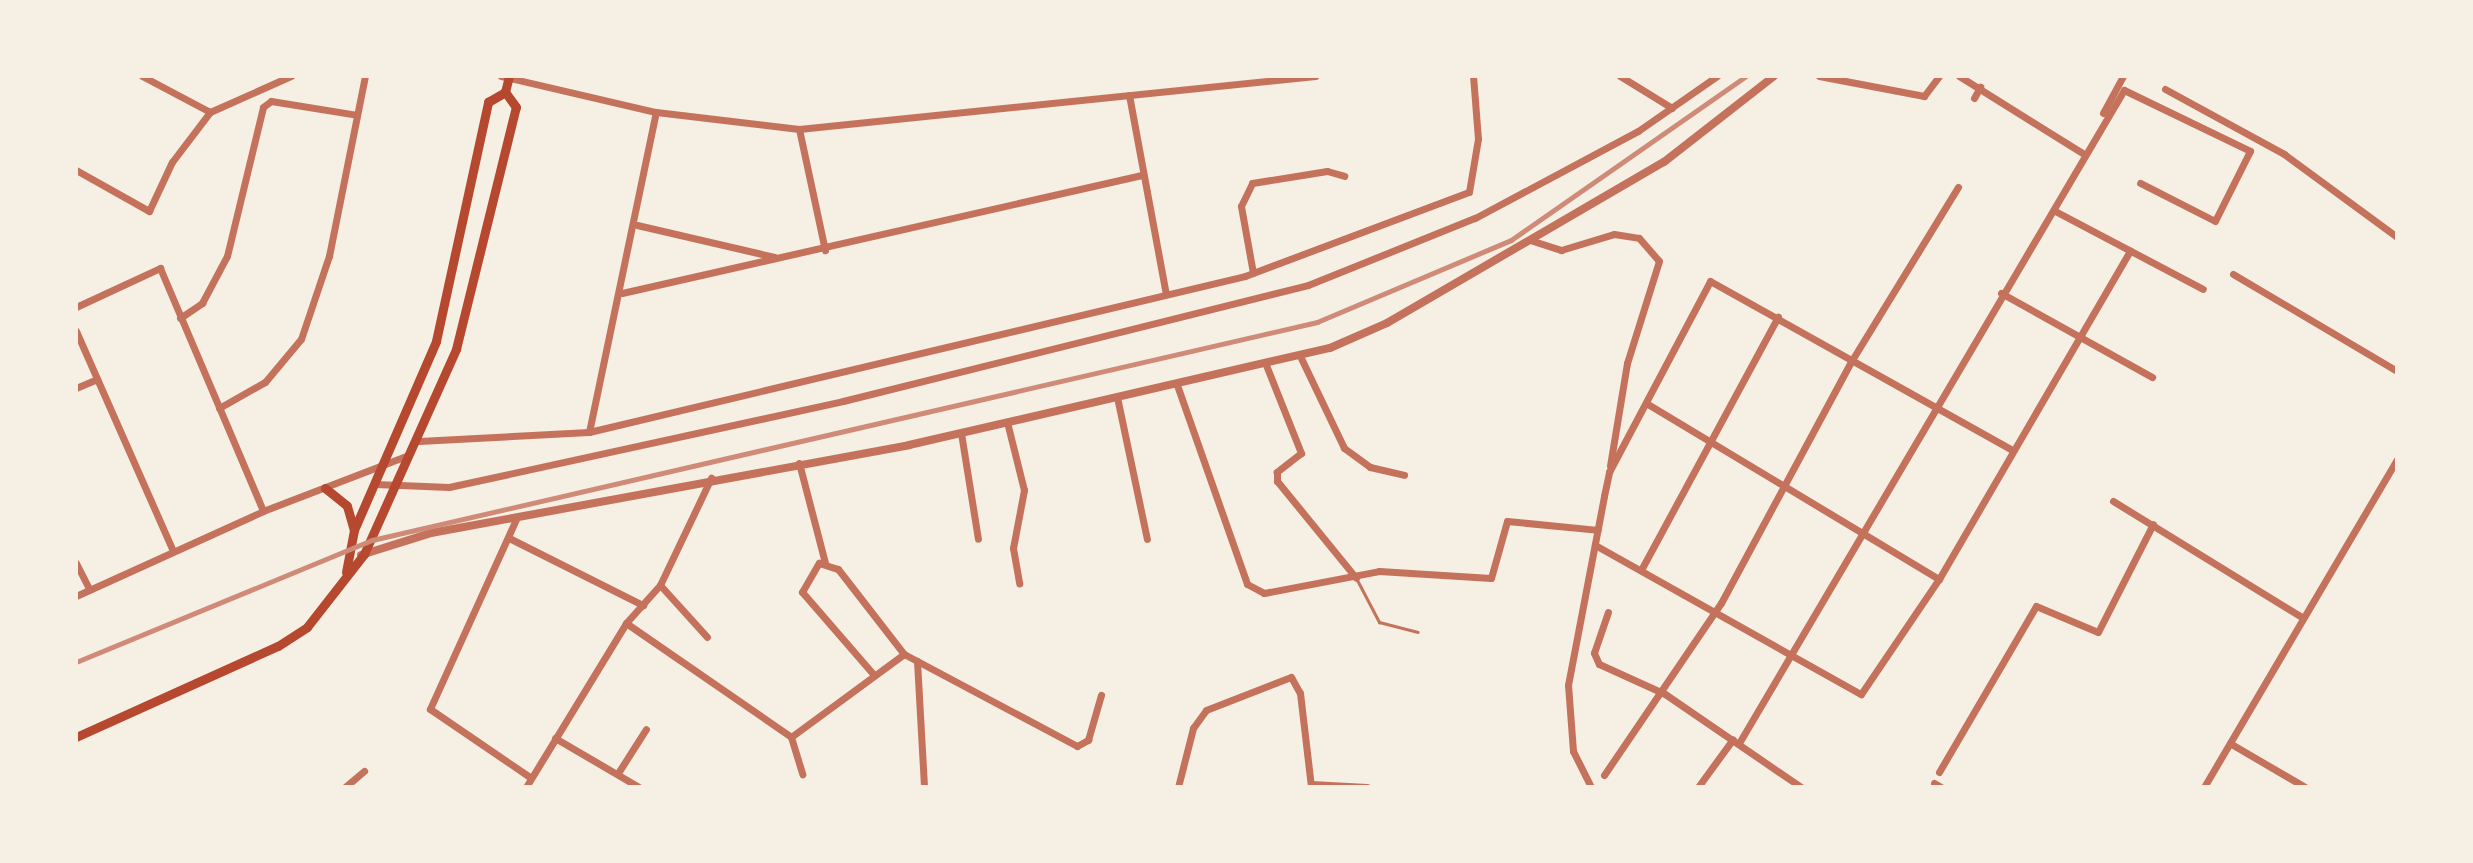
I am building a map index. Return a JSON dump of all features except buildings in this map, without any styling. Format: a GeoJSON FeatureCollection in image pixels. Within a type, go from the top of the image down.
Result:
{"type":"FeatureCollection","features":[{"type":"Feature","properties":{"kind":"main road"},"geometry":{"type":"LineString","coordinates":[[346,572],[345,560],[356,526],[436,341],[488,102],[505,92],[509,76]]}},
{"type":"Feature","properties":{"kind":"main road"},"geometry":{"type":"LineString","coordinates":[[76,737],[278,646],[307,627],[346,572],[364,554],[419,441],[461,332],[516,107],[505,92]]}},
{"type":"Feature","properties":{"kind":"main road"},"geometry":{"type":"LineString","coordinates":[[327,487],[347,506],[356,526]]}},
{"type":"Feature","properties":{"kind":"street"},"geometry":{"type":"LineString","coordinates":[[142,76],[210,112]]}},
{"type":"Feature","properties":{"kind":"street"},"geometry":{"type":"LineString","coordinates":[[76,170],[149,211],[172,162],[210,112],[253,98],[274,78],[291,76]]}},
{"type":"Feature","properties":{"kind":"street"},"geometry":{"type":"LineString","coordinates":[[219,408],[265,382],[301,339],[329,256],[365,76]]}},
{"type":"Feature","properties":{"kind":"street"},"geometry":{"type":"LineString","coordinates":[[501,76],[656,112],[799,129],[1315,76]]}},
{"type":"Feature","properties":{"kind":"street"},"geometry":{"type":"LineString","coordinates":[[419,441],[589,432],[1253,273],[1469,192],[1478,139],[1473,76]]}},
{"type":"Feature","properties":{"kind":"street"},"geometry":{"type":"LineString","coordinates":[[1620,76],[1672,108]]}},
{"type":"Feature","properties":{"kind":"street"},"geometry":{"type":"LineString","coordinates":[[375,484],[449,487],[843,401],[1308,285],[1475,218],[1672,108],[1717,76]]}},
{"type":"Feature","properties":{"kind":"street"},"geometry":{"type":"LineString","coordinates":[[345,560],[517,517],[961,433],[1300,356],[1387,323],[1664,162],[1774,76]]}},
{"type":"Feature","properties":{"kind":"street"},"geometry":{"type":"LineString","coordinates":[[1819,76],[1924,96],[1939,76]]}},
{"type":"Feature","properties":{"kind":"street"},"geometry":{"type":"LineString","coordinates":[[1959,76],[2082,153]]}},
{"type":"Feature","properties":{"kind":"street"},"geometry":{"type":"LineString","coordinates":[[1698,787],[1736,741],[1933,405],[2055,211],[2123,76]]}},
{"type":"Feature","properties":{"kind":"street"},"geometry":{"type":"LineString","coordinates":[[1974,98],[1980,87]]}},
{"type":"Feature","properties":{"kind":"street"},"geometry":{"type":"LineString","coordinates":[[2165,89],[2284,154],[2397,237]]}},
{"type":"Feature","properties":{"kind":"street"},"geometry":{"type":"LineString","coordinates":[[2092,136],[2124,90],[2250,151],[2215,221],[2140,183]]}},
{"type":"Feature","properties":{"kind":"street"},"geometry":{"type":"LineString","coordinates":[[1129,95],[1166,294]]}},
{"type":"Feature","properties":{"kind":"street"},"geometry":{"type":"LineString","coordinates":[[180,318],[202,303],[227,256],[263,107],[271,101],[357,115]]}},
{"type":"Feature","properties":{"kind":"street"},"geometry":{"type":"LineString","coordinates":[[589,432],[637,225],[656,112]]}},
{"type":"Feature","properties":{"kind":"street"},"geometry":{"type":"LineString","coordinates":[[799,129],[825,250]]}},
{"type":"Feature","properties":{"kind":"street"},"geometry":{"type":"LineString","coordinates":[[1253,273],[1241,206],[1252,183],[1327,171],[1344,176]]}},
{"type":"Feature","properties":{"kind":"street"},"geometry":{"type":"LineString","coordinates":[[622,293],[776,257],[825,250],[1142,175]]}},
{"type":"Feature","properties":{"kind":"street"},"geometry":{"type":"LineString","coordinates":[[1604,775],[1665,694],[1715,612],[1852,360],[1958,187]]}},
{"type":"Feature","properties":{"kind":"street"},"geometry":{"type":"LineString","coordinates":[[2055,211],[2203,289]]}},
{"type":"Feature","properties":{"kind":"street"},"geometry":{"type":"LineString","coordinates":[[637,225],[776,257]]}},
{"type":"Feature","properties":{"kind":"street"},"geometry":{"type":"LineString","coordinates":[[1530,240],[1561,250],[1614,234],[1639,238],[1659,261],[1627,363],[1573,652],[1567,726],[1591,787]]}},
{"type":"Feature","properties":{"kind":"street"},"geometry":{"type":"LineString","coordinates":[[1595,545],[1861,694],[1939,579],[2076,334],[2130,251]]}},
{"type":"Feature","properties":{"kind":"street"},"geometry":{"type":"LineString","coordinates":[[76,307],[160,268],[263,511]]}},
{"type":"Feature","properties":{"kind":"street"},"geometry":{"type":"LineString","coordinates":[[2233,274],[2397,371]]}},
{"type":"Feature","properties":{"kind":"street"},"geometry":{"type":"LineString","coordinates":[[1609,472],[1710,281],[2010,449]]}},
{"type":"Feature","properties":{"kind":"street"},"geometry":{"type":"LineString","coordinates":[[2001,293],[2152,377]]}},
{"type":"Feature","properties":{"kind":"street"},"geometry":{"type":"LineString","coordinates":[[1641,570],[1778,317]]}},
{"type":"Feature","properties":{"kind":"street"},"geometry":{"type":"LineString","coordinates":[[76,331],[173,551]]}},
{"type":"Feature","properties":{"kind":"street"},"geometry":{"type":"LineString","coordinates":[[1300,356],[1344,448],[1370,467],[1404,475]]}},
{"type":"Feature","properties":{"kind":"street"},"geometry":{"type":"LineString","coordinates":[[1266,365],[1301,453],[1277,472],[1277,481],[1356,578]]}},
{"type":"Feature","properties":{"kind":"street"},"geometry":{"type":"LineString","coordinates":[[76,388],[97,379]]}},
{"type":"Feature","properties":{"kind":"street"},"geometry":{"type":"LineString","coordinates":[[1177,385],[1247,584],[1279,593],[1356,578],[1437,572],[1494,577],[1507,521],[1598,530]]}},
{"type":"Feature","properties":{"kind":"street"},"geometry":{"type":"LineString","coordinates":[[1117,397],[1147,539]]}},
{"type":"Feature","properties":{"kind":"street"},"geometry":{"type":"LineString","coordinates":[[1646,403],[1939,579]]}},
{"type":"Feature","properties":{"kind":"street"},"geometry":{"type":"LineString","coordinates":[[1007,422],[1024,490],[1013,548],[1019,583]]}},
{"type":"Feature","properties":{"kind":"street"},"geometry":{"type":"LineString","coordinates":[[961,433],[978,539]]}},
{"type":"Feature","properties":{"kind":"street"},"geometry":{"type":"LineString","coordinates":[[76,596],[263,511],[412,454]]}},
{"type":"Feature","properties":{"kind":"street"},"geometry":{"type":"LineString","coordinates":[[2204,787],[2233,745],[2303,618],[2397,460]]}},
{"type":"Feature","properties":{"kind":"street"},"geometry":{"type":"LineString","coordinates":[[799,463],[825,563],[845,577],[904,654],[1077,746],[1088,740],[1101,695]]}},
{"type":"Feature","properties":{"kind":"street"},"geometry":{"type":"LineString","coordinates":[[526,787],[626,623],[660,585],[711,478]]}},
{"type":"Feature","properties":{"kind":"street"},"geometry":{"type":"LineString","coordinates":[[2113,501],[2303,618]]}},
{"type":"Feature","properties":{"kind":"street"},"geometry":{"type":"LineString","coordinates":[[517,517],[511,539],[432,694],[433,717],[531,778]]}},
{"type":"Feature","properties":{"kind":"street"},"geometry":{"type":"LineString","coordinates":[[1939,772],[2036,606],[2098,632],[2153,524]]}},
{"type":"Feature","properties":{"kind":"street"},"geometry":{"type":"LineString","coordinates":[[511,539],[643,605]]}},
{"type":"Feature","properties":{"kind":"street"},"geometry":{"type":"LineString","coordinates":[[76,563],[90,590]]}},
{"type":"Feature","properties":{"kind":"street"},"geometry":{"type":"LineString","coordinates":[[825,563],[812,568],[802,592],[874,675]]}},
{"type":"Feature","properties":{"kind":"street"},"geometry":{"type":"LineString","coordinates":[[660,585],[707,637]]}},
{"type":"Feature","properties":{"kind":"street"},"geometry":{"type":"LineString","coordinates":[[1608,612],[1594,659],[1665,694],[1797,786]]}},
{"type":"Feature","properties":{"kind":"street"},"geometry":{"type":"LineString","coordinates":[[626,623],[791,737],[802,774]]}},
{"type":"Feature","properties":{"kind":"street"},"geometry":{"type":"LineString","coordinates":[[791,737],[904,654]]}},
{"type":"Feature","properties":{"kind":"street"},"geometry":{"type":"LineString","coordinates":[[917,661],[924,787]]}},
{"type":"Feature","properties":{"kind":"street"},"geometry":{"type":"LineString","coordinates":[[1178,787],[1193,728],[1206,710],[1291,677],[1300,693],[1311,786],[1367,787]]}},
{"type":"Feature","properties":{"kind":"street"},"geometry":{"type":"LineString","coordinates":[[618,773],[646,729]]}},
{"type":"Feature","properties":{"kind":"street"},"geometry":{"type":"LineString","coordinates":[[555,738],[639,787]]}},
{"type":"Feature","properties":{"kind":"street"},"geometry":{"type":"LineString","coordinates":[[2233,745],[2305,787]]}},
{"type":"Feature","properties":{"kind":"street"},"geometry":{"type":"LineString","coordinates":[[345,787],[364,771]]}},
{"type":"Feature","properties":{"kind":"lane"},"geometry":{"type":"LineString","coordinates":[[1356,578],[1379,622],[1404,634],[1418,632]]}},
{"type":"Feature","properties":{"kind":"railway"},"geometry":{"type":"LineString","coordinates":[[76,662],[372,540],[1317,322],[1511,240],[1746,76]]}}]}
